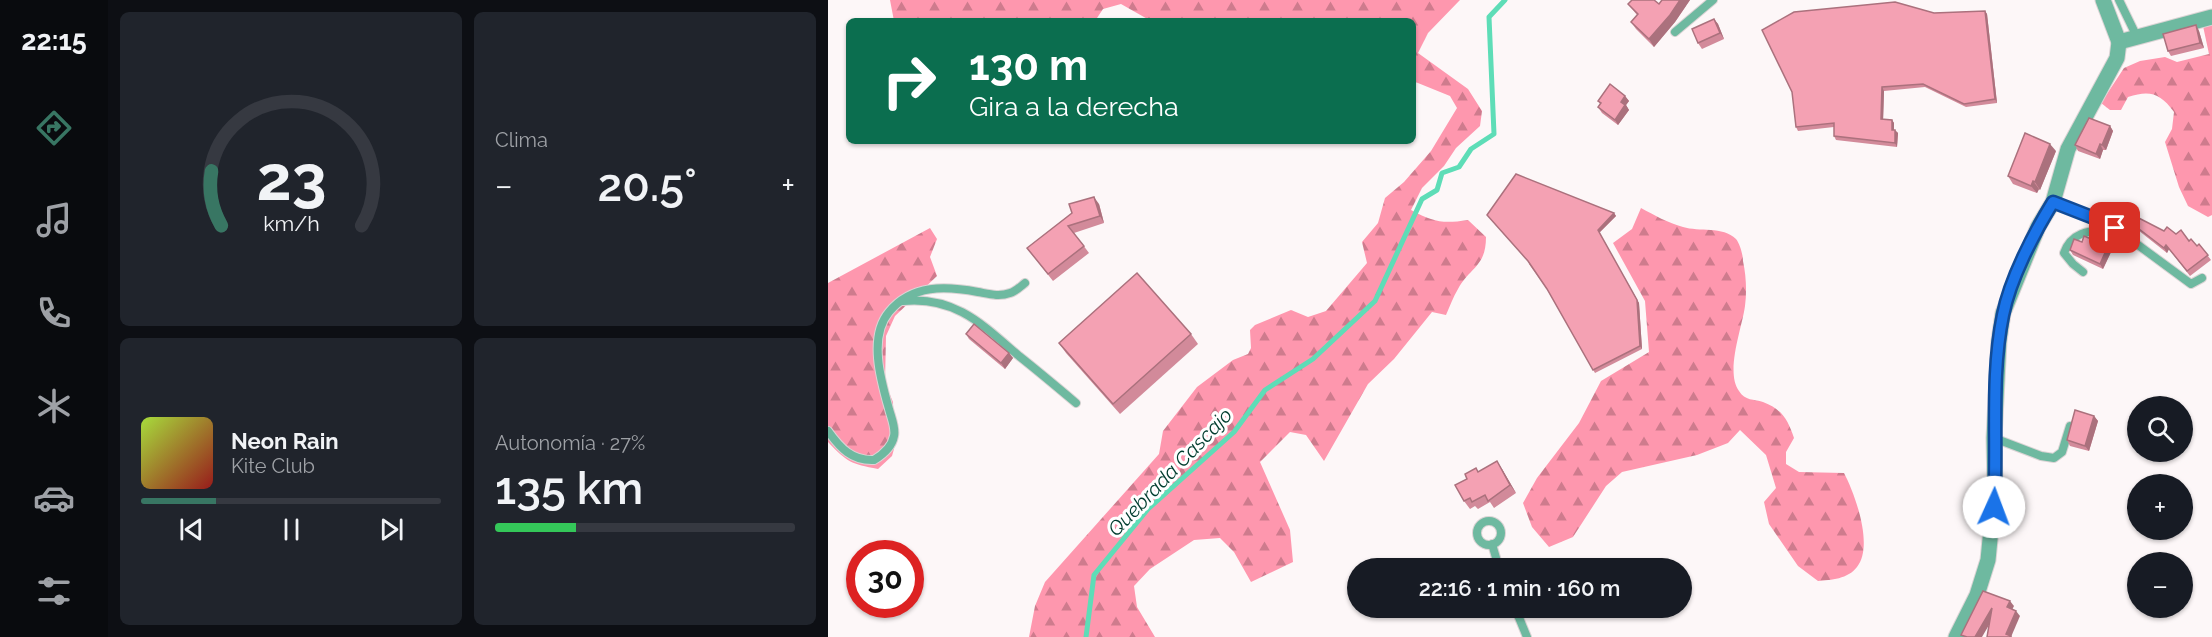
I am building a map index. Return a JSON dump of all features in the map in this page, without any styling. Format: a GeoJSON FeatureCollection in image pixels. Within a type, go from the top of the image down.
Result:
{"type":"FeatureCollection","features":[{"type":"Feature","properties":{"kind":"street"},"geometry":{"type":"LineString","coordinates":[[1956,637],[1977,595],[1989,560],[1995,488],[1994,438],[1999,341],[2003,313],[2038,227],[2053,202],[2068,149],[2117,58],[2119,42],[2103,0]]}},
{"type":"Feature","properties":{"kind":"street"},"geometry":{"type":"LineString","coordinates":[[2119,42],[2212,17]]}},
{"type":"Feature","properties":{"kind":"lane"},"geometry":{"type":"LineString","coordinates":[[1675,32],[1713,0]]}},
{"type":"Feature","properties":{"kind":"lane"},"geometry":{"type":"LineString","coordinates":[[2119,0],[2137,37]]}},
{"type":"Feature","properties":{"kind":"lane"},"geometry":{"type":"LineString","coordinates":[[2053,202],[2115,228],[2191,284],[2202,278]]}},
{"type":"Feature","properties":{"kind":"lane"},"geometry":{"type":"LineString","coordinates":[[2083,272],[2064,253],[2067,244],[2079,233],[2115,228]]}},
{"type":"Feature","properties":{"kind":"lane"},"geometry":{"type":"LineString","coordinates":[[828,431],[847,453],[856,458],[874,460],[889,449],[895,434],[878,351],[880,328],[889,311],[902,301],[926,289],[955,288],[1000,295],[1012,293],[1025,283]]}},
{"type":"Feature","properties":{"kind":"lane"},"geometry":{"type":"LineString","coordinates":[[902,301],[920,299],[935,301],[969,315],[1076,402]]}},
{"type":"Feature","properties":{"kind":"lane"},"geometry":{"type":"LineString","coordinates":[[1994,438],[2041,456],[2054,458],[2062,452],[2070,426]]}},
{"type":"Feature","properties":{"kind":"lane"},"geometry":{"type":"LineString","coordinates":[[1492,544],[1496,558]]}},
{"type":"Feature","properties":{"kind":"lane"},"geometry":{"type":"LineString","coordinates":[[1519,618],[1527,637]]}},
{"type":"Feature","properties":{"kind":"green space"},"geometry":{"type":"Polygon","coordinates":[[[890,0],[1460,0],[1428,33],[1418,53],[1468,89],[1482,111],[1480,126],[1456,148],[1444,166],[1422,188],[1411,210],[1438,221],[1468,220],[1486,237],[1483,255],[1458,289],[1446,315],[1432,312],[1394,359],[1368,384],[1324,461],[1306,435],[1290,432],[1260,462],[1290,530],[1293,562],[1251,582],[1234,552],[1220,538],[1194,540],[1150,569],[1134,586],[1137,607],[1155,637],[1029,637],[1035,606],[1045,582],[1159,454],[1163,431],[1197,387],[1233,360],[1248,354],[1251,348],[1250,330],[1255,325],[1291,310],[1308,317],[1326,311],[1367,263],[1362,242],[1378,223],[1385,198],[1404,182],[1431,151],[1457,108],[1450,96],[1416,82],[1416,18],[1146,18],[1121,4],[1103,9],[1097,18],[893,18],[890,0]]]}},
{"type":"Feature","properties":{"kind":"green space"},"geometry":{"type":"Polygon","coordinates":[[[2212,23],[2212,215],[2208,217],[2188,206],[2179,187],[2165,142],[2172,129],[2174,112],[2169,106],[2159,97],[2149,94],[2128,97],[2121,110],[2110,110],[2101,103],[2124,68],[2140,61],[2165,57],[2177,62],[2209,54],[2203,26],[2212,23]]]}},
{"type":"Feature","properties":{"kind":"green space"},"geometry":{"type":"Polygon","coordinates":[[[1641,208],[1677,225],[1724,232],[1736,239],[1742,256],[1746,295],[1734,362],[1735,383],[1744,397],[1770,405],[1787,421],[1794,438],[1786,452],[1786,464],[1799,472],[1844,473],[1861,520],[1864,546],[1862,558],[1849,574],[1818,581],[1798,566],[1769,524],[1764,502],[1776,488],[1766,455],[1740,430],[1728,443],[1697,455],[1622,472],[1606,486],[1573,537],[1549,547],[1532,527],[1523,503],[1537,478],[1579,423],[1601,381],[1649,352],[1645,301],[1613,243],[1632,229],[1641,208]]]}},
{"type":"Feature","properties":{"kind":"green space"},"geometry":{"type":"Polygon","coordinates":[[[930,228],[937,239],[930,257],[937,276],[895,316],[886,336],[885,383],[893,402],[894,449],[892,456],[878,469],[861,465],[845,458],[828,442],[828,283],[930,228]]]}},
{"type":"Feature","properties":{"kind":"building"},"geometry":{"type":"Polygon","coordinates":[[[1632,0],[1654,0],[1659,4],[1662,0],[1680,0],[1649,39],[1631,22],[1638,14],[1628,4],[1632,0]]]}},
{"type":"Feature","properties":{"kind":"building"},"geometry":{"type":"Polygon","coordinates":[[[1895,2],[1934,13],[1985,11],[1995,99],[1964,104],[1923,84],[1882,87],[1881,119],[1892,120],[1895,143],[1834,136],[1834,123],[1796,127],[1792,92],[1762,30],[1794,12],[1895,2]]]}},
{"type":"Feature","properties":{"kind":"building"},"geometry":{"type":"Polygon","coordinates":[[[1714,19],[1720,33],[1698,43],[1692,29],[1714,19]]]}},
{"type":"Feature","properties":{"kind":"building"},"geometry":{"type":"Polygon","coordinates":[[[2196,25],[2200,43],[2168,51],[2163,34],[2196,25]]]}},
{"type":"Feature","properties":{"kind":"building"},"geometry":{"type":"Polygon","coordinates":[[[1610,84],[1625,96],[1621,102],[1625,105],[1615,120],[1598,107],[1601,103],[1598,101],[1610,84]]]}},
{"type":"Feature","properties":{"kind":"building"},"geometry":{"type":"Polygon","coordinates":[[[2089,118],[2110,126],[2096,154],[2075,145],[2089,118]]]}},
{"type":"Feature","properties":{"kind":"building"},"geometry":{"type":"Polygon","coordinates":[[[2025,133],[2050,144],[2035,182],[2033,181],[2031,186],[2008,176],[2025,133]]]}},
{"type":"Feature","properties":{"kind":"building"},"geometry":{"type":"Polygon","coordinates":[[[1516,174],[1614,213],[1598,230],[1637,300],[1640,346],[1593,370],[1547,289],[1528,261],[1487,215],[1516,174]]]}},
{"type":"Feature","properties":{"kind":"building"},"geometry":{"type":"Polygon","coordinates":[[[1094,197],[1100,216],[1068,226],[1084,246],[1048,274],[1027,248],[1072,213],[1069,204],[1094,197]]]}},
{"type":"Feature","properties":{"kind":"building"},"geometry":{"type":"Polygon","coordinates":[[[2129,213],[2164,231],[2167,227],[2176,234],[2181,230],[2189,241],[2191,239],[2197,246],[2199,244],[2208,255],[2187,271],[2166,245],[2164,248],[2126,219],[2129,213]]]}},
{"type":"Feature","properties":{"kind":"building"},"geometry":{"type":"Polygon","coordinates":[[[2084,236],[2108,246],[2100,264],[2070,250],[2074,239],[2082,242],[2084,236]]]}},
{"type":"Feature","properties":{"kind":"building"},"geometry":{"type":"Polygon","coordinates":[[[1137,273],[1191,334],[1113,404],[1059,343],[1137,273]]]}},
{"type":"Feature","properties":{"kind":"building"},"geometry":{"type":"Polygon","coordinates":[[[974,324],[1009,353],[1001,363],[966,334],[974,324]]]}},
{"type":"Feature","properties":{"kind":"building"},"geometry":{"type":"Polygon","coordinates":[[[2075,410],[2094,416],[2085,446],[2067,440],[2075,410]]]}},
{"type":"Feature","properties":{"kind":"building"},"geometry":{"type":"Polygon","coordinates":[[[1497,461],[1510,485],[1488,501],[1485,495],[1472,502],[1470,498],[1464,501],[1455,485],[1467,479],[1465,474],[1476,468],[1478,472],[1497,461]]]}},
{"type":"Feature","properties":{"kind":"building"},"geometry":{"type":"Polygon","coordinates":[[[1983,591],[2010,601],[2007,607],[2016,611],[2006,634],[2011,637],[1987,637],[1992,608],[1975,637],[1961,635],[1983,591]]]}},
{"type":"Feature","properties":{"kind":"waterway","name":"Quebrada Cascajo"},"geometry":{"type":"LineString","coordinates":[[1086,637],[1094,575],[1148,509],[1234,432],[1265,390],[1313,359],[1375,301],[1422,199],[1437,190],[1442,173],[1459,167],[1471,149],[1494,134],[1489,17],[1505,0]]}},
{"type":"Feature","properties":{"kind":"route"},"geometry":{"type":"LineString","coordinates":[[1994,507],[1994,438],[1999,341],[2003,313],[2026,253],[2053,202],[2115,228]]}}]}
